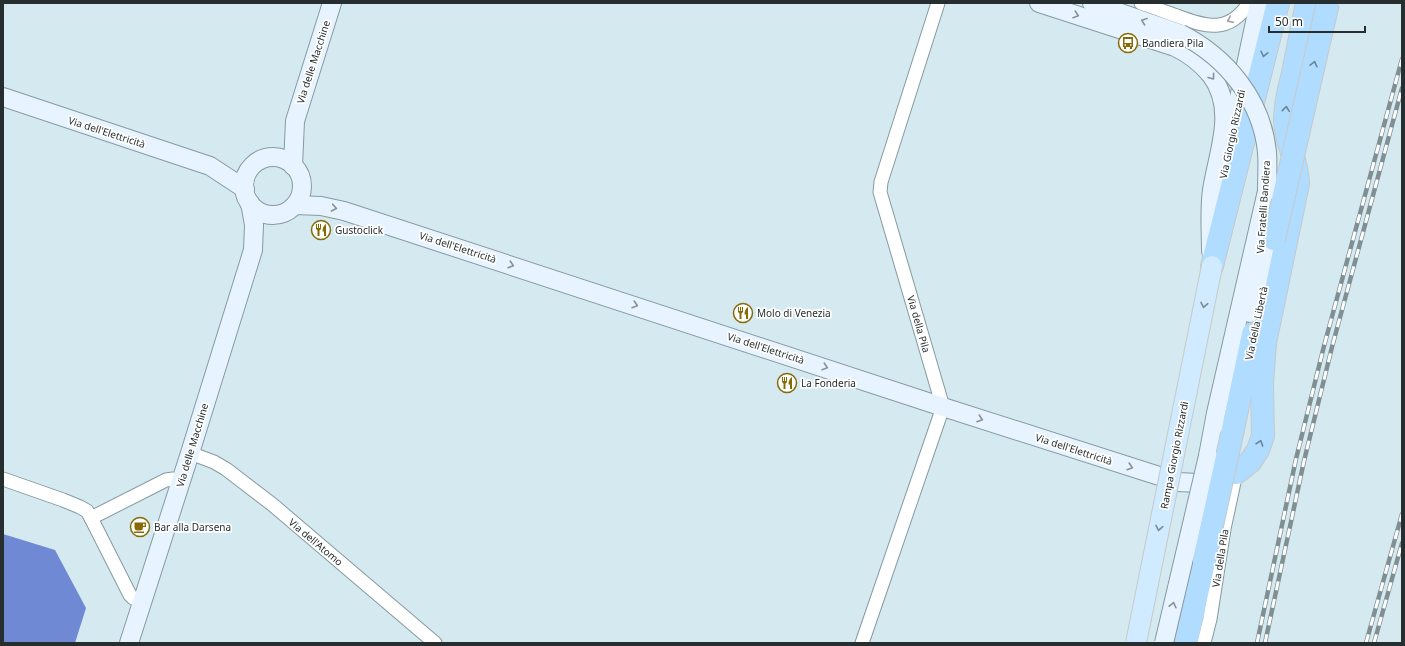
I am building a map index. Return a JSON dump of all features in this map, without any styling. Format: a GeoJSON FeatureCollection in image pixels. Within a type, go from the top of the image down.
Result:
{"type":"FeatureCollection","features":[{"type":"Feature","properties":{"kind":"highway"},"geometry":{"type":"LineString","coordinates":[[1212,266],[1278,3]]}},
{"type":"Feature","properties":{"kind":"highway"},"geometry":{"type":"LineString","coordinates":[[1236,472],[1250,462],[1258,450],[1263,436],[1262,377],[1265,344],[1298,184],[1296,163],[1286,134],[1287,98],[1307,3]]}},
{"type":"Feature","properties":{"kind":"highway","name":"Via della Libertà"},"geometry":{"type":"LineString","coordinates":[[1186,643],[1274,239],[1328,3]]}},
{"type":"Feature","properties":{"kind":"main road","name":"Rampa Giorgio Rizzardi"},"geometry":{"type":"LineString","coordinates":[[1136,643],[1212,266]]}},
{"type":"Feature","properties":{"kind":"street","name":"Via delle Macchine"},"geometry":{"type":"LineString","coordinates":[[273,157],[295,121],[332,3]]}},
{"type":"Feature","properties":{"kind":"street","name":"Via della Pila"},"geometry":{"type":"LineString","coordinates":[[938,3],[883,175],[880,192],[943,406]]}},
{"type":"Feature","properties":{"kind":"street"},"geometry":{"type":"LineString","coordinates":[[1039,3],[1183,51],[1192,56],[1217,85],[1222,96],[1225,109],[1224,130],[1211,204],[1212,266]]}},
{"type":"Feature","properties":{"kind":"street","name":"Via Fratelli Bandiera"},"geometry":{"type":"LineString","coordinates":[[1092,3],[1129,15],[1189,39],[1207,50],[1235,76],[1255,108],[1267,152],[1267,191],[1258,270],[1232,434]]}},
{"type":"Feature","properties":{"kind":"street"},"geometry":{"type":"LineString","coordinates":[[1141,3],[1205,25],[1220,24],[1231,21],[1239,15],[1249,3]]}},
{"type":"Feature","properties":{"kind":"street","name":"Via Giorgio Rizzardi"},"geometry":{"type":"LineString","coordinates":[[1212,266],[1218,197],[1259,3]]}},
{"type":"Feature","properties":{"kind":"street"},"geometry":{"type":"LineString","coordinates":[[1192,56],[1199,50],[1204,42],[1206,34],[1205,25]]}},
{"type":"Feature","properties":{"kind":"street","name":"Via dell'Elettricità"},"geometry":{"type":"LineString","coordinates":[[3,97],[210,166],[254,165]]}},
{"type":"Feature","properties":{"kind":"street","name":"Via delle Macchine"},"geometry":{"type":"LineString","coordinates":[[293,166],[295,121]]}},
{"type":"Feature","properties":{"kind":"street"},"geometry":{"type":"LineString","coordinates":[[273,157],[281,158],[290,162],[300,177],[302,186],[301,195],[295,205],[279,215],[264,214],[256,210],[247,196],[246,177],[250,169],[264,159],[273,157]]}},
{"type":"Feature","properties":{"kind":"street","name":"Via dell'Elettricità"},"geometry":{"type":"LineString","coordinates":[[210,166],[247,196]]}},
{"type":"Feature","properties":{"kind":"street"},"geometry":{"type":"LineString","coordinates":[[1208,456],[1216,413],[1267,191]]}},
{"type":"Feature","properties":{"kind":"street","name":"Via delle Macchine"},"geometry":{"type":"LineString","coordinates":[[129,643],[190,453],[253,247],[254,225],[247,196]]}},
{"type":"Feature","properties":{"kind":"street","name":"Via dell'Elettricità"},"geometry":{"type":"LineString","coordinates":[[295,205],[321,206],[344,211],[1178,482],[1198,483],[1218,480],[1236,472]]}},
{"type":"Feature","properties":{"kind":"street","name":"Via delle Macchine"},"geometry":{"type":"LineString","coordinates":[[253,247],[279,215]]}},
{"type":"Feature","properties":{"kind":"street"},"geometry":{"type":"LineString","coordinates":[[1164,643],[1208,456],[1231,369],[1274,239]]}},
{"type":"Feature","properties":{"kind":"street"},"geometry":{"type":"LineString","coordinates":[[862,643],[943,406]]}},
{"type":"Feature","properties":{"kind":"street","name":"Via dell'Atomo"},"geometry":{"type":"LineString","coordinates":[[190,453],[214,462],[226,469],[273,505],[435,643]]}},
{"type":"Feature","properties":{"kind":"street","name":"Via della Pila"},"geometry":{"type":"LineString","coordinates":[[1204,643],[1210,619],[1224,529],[1236,472]]}},
{"type":"Feature","properties":{"kind":"street"},"geometry":{"type":"LineString","coordinates":[[3,478],[63,500],[87,511],[130,595],[133,598],[142,601]]}},
{"type":"Feature","properties":{"kind":"street"},"geometry":{"type":"LineString","coordinates":[[91,518],[166,480],[173,479],[181,481]]}},
{"type":"Feature","properties":{"kind":"water"},"geometry":{"type":"Polygon","coordinates":[[[3,534],[55,550],[86,608],[75,643],[3,643],[3,534]]]}},
{"type":"Feature","properties":{"kind":"railway"},"geometry":{"type":"LineString","coordinates":[[1257,643],[1296,459],[1324,346],[1402,59]]}},
{"type":"Feature","properties":{"kind":"railway"},"geometry":{"type":"LineString","coordinates":[[1265,643],[1304,461],[1332,347],[1402,88]]}},
{"type":"Feature","properties":{"kind":"railway"},"geometry":{"type":"LineString","coordinates":[[1366,643],[1402,514]]}},
{"type":"Feature","properties":{"kind":"railway"},"geometry":{"type":"LineString","coordinates":[[1374,643],[1402,543]]}},
{"type":"Feature","properties":{"kind":"place","name":"Bandiera Pila"},"geometry":{"type":"Point","coordinates":[1128,43]}},
{"type":"Feature","properties":{"kind":"place","name":"Gustoclick"},"geometry":{"type":"Point","coordinates":[321,230]}},
{"type":"Feature","properties":{"kind":"place","name":"Molo di Venezia"},"geometry":{"type":"Point","coordinates":[743,313]}},
{"type":"Feature","properties":{"kind":"place","name":"La Fonderia"},"geometry":{"type":"Point","coordinates":[787,383]}},
{"type":"Feature","properties":{"kind":"place","name":"Bar alla Darsena"},"geometry":{"type":"Point","coordinates":[140,527]}}]}
